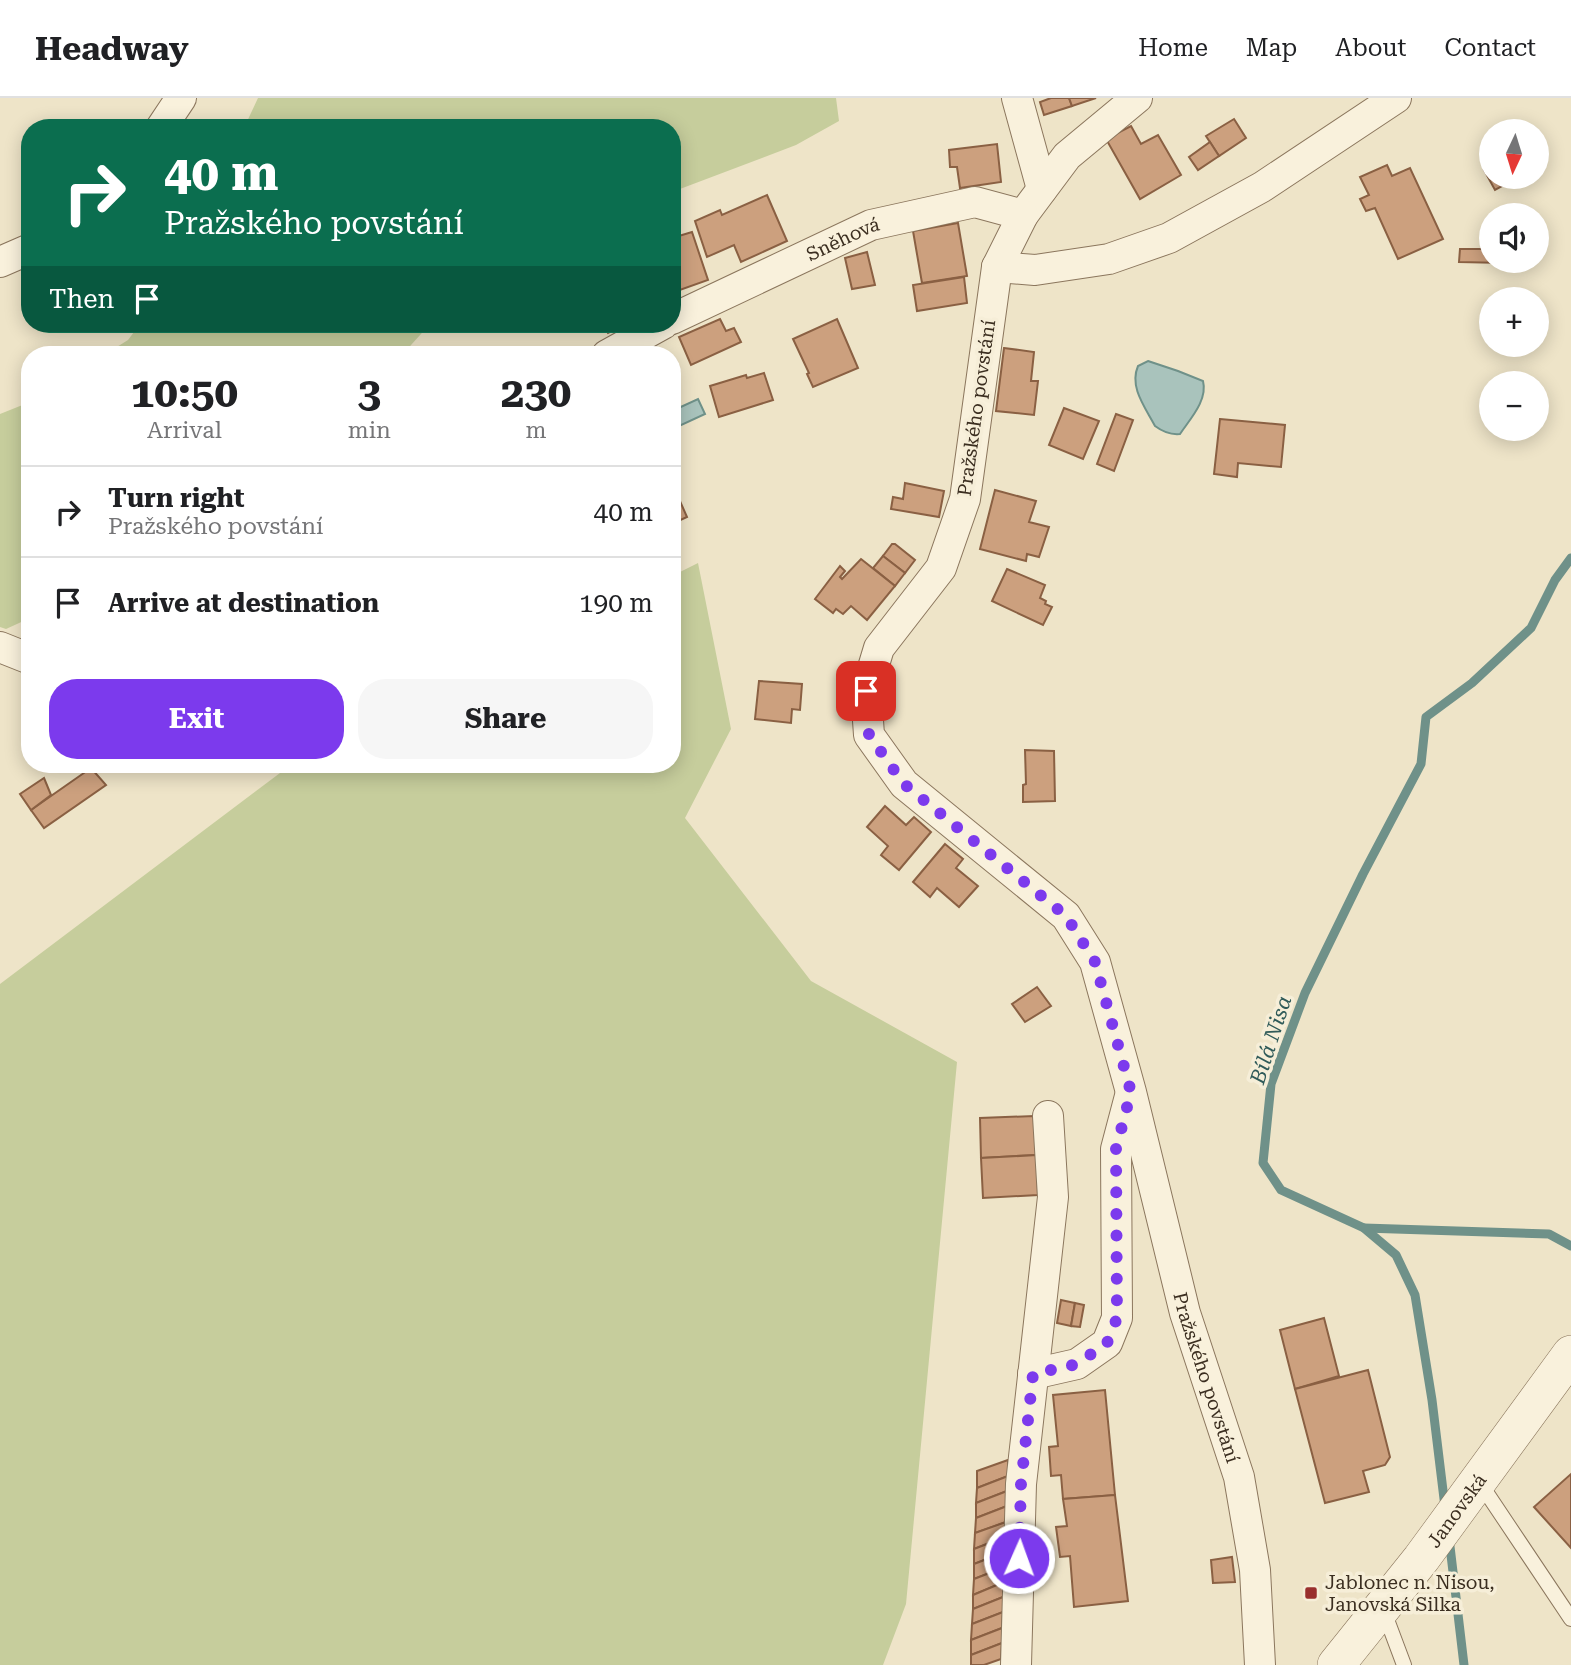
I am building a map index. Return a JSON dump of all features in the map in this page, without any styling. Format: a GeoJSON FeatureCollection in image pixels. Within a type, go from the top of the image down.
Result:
{"type":"FeatureCollection","features":[{"type":"Feature","properties":{"kind":"street"},"geometry":{"type":"LineString","coordinates":[[167,119],[181,98]]}},
{"type":"Feature","properties":{"kind":"street"},"geometry":{"type":"LineString","coordinates":[[1017,98],[1042,189]]}},
{"type":"Feature","properties":{"kind":"street","name":"Pražského povstání"},"geometry":{"type":"LineString","coordinates":[[1137,98],[1067,156],[1023,215],[997,267],[965,499],[941,568],[879,648],[866,691],[869,735],[904,784],[1066,916],[1095,962],[1131,1092],[1185,1313],[1239,1477],[1255,1570],[1260,1665]]}},
{"type":"Feature","properties":{"kind":"street"},"geometry":{"type":"LineString","coordinates":[[997,267],[1035,270],[1108,259],[1169,238],[1262,187],[1396,98]]}},
{"type":"Feature","properties":{"kind":"street","name":"Sněhová"},"geometry":{"type":"LineString","coordinates":[[681,315],[870,225],[975,202],[1023,215]]}},
{"type":"Feature","properties":{"kind":"street"},"geometry":{"type":"LineString","coordinates":[[0,262],[21,253]]}},
{"type":"Feature","properties":{"kind":"street"},"geometry":{"type":"LineString","coordinates":[[623,346],[647,333]]}},
{"type":"Feature","properties":{"kind":"street"},"geometry":{"type":"LineString","coordinates":[[0,647],[21,655]]}},
{"type":"Feature","properties":{"kind":"street"},"geometry":{"type":"LineString","coordinates":[[1033,1374],[1077,1364],[1107,1343],[1117,1318],[1116,1149],[1131,1092]]}},
{"type":"Feature","properties":{"kind":"street"},"geometry":{"type":"LineString","coordinates":[[1016,1665],[1021,1484],[1052,1197],[1048,1116]]}},
{"type":"Feature","properties":{"kind":"street","name":"Janovská"},"geometry":{"type":"LineString","coordinates":[[1336,1665],[1479,1482],[1571,1353]]}},
{"type":"Feature","properties":{"kind":"lane"},"geometry":{"type":"LineString","coordinates":[[1479,1482],[1571,1619]]}},
{"type":"Feature","properties":{"kind":"lane"},"geometry":{"type":"LineString","coordinates":[[1383,1607],[1404,1665]]}},
{"type":"Feature","properties":{"kind":"green space"},"geometry":{"type":"Polygon","coordinates":[[[258,98],[836,98],[839,121],[796,145],[681,189],[681,119],[248,119],[258,98]]]}},
{"type":"Feature","properties":{"kind":"green space"},"geometry":{"type":"Polygon","coordinates":[[[133,333],[422,333],[410,346],[118,346],[133,333]]]}},
{"type":"Feature","properties":{"kind":"green space"},"geometry":{"type":"Polygon","coordinates":[[[21,406],[21,622],[6,629],[0,627],[0,414],[21,406]]]}},
{"type":"Feature","properties":{"kind":"green space"},"geometry":{"type":"Polygon","coordinates":[[[698,563],[731,729],[685,818],[811,981],[957,1062],[906,1604],[883,1665],[0,1665],[0,984],[280,773],[681,773],[681,572],[698,563]]]}},
{"type":"Feature","properties":{"kind":"water"},"geometry":{"type":"Polygon","coordinates":[[[1148,361],[1203,381],[1201,402],[1180,434],[1167,433],[1155,426],[1139,397],[1135,382],[1138,366],[1148,361]]]}},
{"type":"Feature","properties":{"kind":"water"},"geometry":{"type":"Polygon","coordinates":[[[698,399],[705,414],[681,425],[681,407],[698,399]]]}},
{"type":"Feature","properties":{"kind":"building"},"geometry":{"type":"Polygon","coordinates":[[[1051,98],[1069,98],[1072,106],[1044,115],[1040,102],[1051,98]]]}},
{"type":"Feature","properties":{"kind":"building"},"geometry":{"type":"Polygon","coordinates":[[[1069,98],[1096,98],[1072,106],[1069,98]]]}},
{"type":"Feature","properties":{"kind":"building"},"geometry":{"type":"Polygon","coordinates":[[[1234,119],[1246,138],[1219,156],[1206,136],[1234,119]]]}},
{"type":"Feature","properties":{"kind":"building"},"geometry":{"type":"Polygon","coordinates":[[[1131,126],[1141,144],[1158,135],[1181,175],[1140,199],[1106,139],[1131,126]]]}},
{"type":"Feature","properties":{"kind":"building"},"geometry":{"type":"Polygon","coordinates":[[[1210,142],[1219,156],[1198,170],[1189,157],[1210,142]]]}},
{"type":"Feature","properties":{"kind":"building"},"geometry":{"type":"Polygon","coordinates":[[[997,144],[1001,182],[960,188],[957,167],[950,167],[949,150],[997,144]]]}},
{"type":"Feature","properties":{"kind":"building"},"geometry":{"type":"Polygon","coordinates":[[[1387,165],[1392,176],[1410,168],[1443,239],[1398,259],[1375,208],[1366,211],[1360,199],[1369,195],[1360,177],[1387,165]]]}},
{"type":"Feature","properties":{"kind":"building"},"geometry":{"type":"Polygon","coordinates":[[[767,195],[787,241],[741,262],[734,245],[707,257],[695,221],[720,210],[722,215],[767,195]]]}},
{"type":"Feature","properties":{"kind":"building"},"geometry":{"type":"Polygon","coordinates":[[[958,223],[967,276],[922,283],[913,231],[958,223]]]}},
{"type":"Feature","properties":{"kind":"building"},"geometry":{"type":"Polygon","coordinates":[[[692,232],[708,280],[681,290],[681,235],[692,232]]]}},
{"type":"Feature","properties":{"kind":"building"},"geometry":{"type":"Polygon","coordinates":[[[1460,249],[1479,249],[1479,262],[1459,262],[1460,249]]]}},
{"type":"Feature","properties":{"kind":"building"},"geometry":{"type":"Polygon","coordinates":[[[867,252],[875,285],[852,289],[845,258],[867,252]]]}},
{"type":"Feature","properties":{"kind":"building"},"geometry":{"type":"Polygon","coordinates":[[[964,277],[967,303],[917,311],[913,285],[964,277]]]}},
{"type":"Feature","properties":{"kind":"building"},"geometry":{"type":"Polygon","coordinates":[[[720,319],[726,331],[734,328],[741,342],[691,365],[679,337],[720,319]]]}},
{"type":"Feature","properties":{"kind":"building"},"geometry":{"type":"Polygon","coordinates":[[[837,319],[858,368],[813,387],[793,339],[837,319]]]}},
{"type":"Feature","properties":{"kind":"building"},"geometry":{"type":"Polygon","coordinates":[[[1004,348],[1034,352],[1031,381],[1038,381],[1034,415],[996,411],[1004,348]]]}},
{"type":"Feature","properties":{"kind":"building"},"geometry":{"type":"Polygon","coordinates":[[[764,373],[773,400],[719,417],[710,386],[746,375],[747,378],[764,373]]]}},
{"type":"Feature","properties":{"kind":"building"},"geometry":{"type":"Polygon","coordinates":[[[1064,408],[1099,421],[1083,459],[1049,445],[1064,408]]]}},
{"type":"Feature","properties":{"kind":"building"},"geometry":{"type":"Polygon","coordinates":[[[1116,414],[1133,420],[1114,471],[1097,464],[1116,414]]]}},
{"type":"Feature","properties":{"kind":"building"},"geometry":{"type":"Polygon","coordinates":[[[1220,419],[1285,425],[1281,467],[1238,463],[1237,477],[1214,474],[1220,419]]]}},
{"type":"Feature","properties":{"kind":"building"},"geometry":{"type":"Polygon","coordinates":[[[905,483],[944,491],[939,517],[891,509],[893,497],[903,499],[905,483]]]}},
{"type":"Feature","properties":{"kind":"building"},"geometry":{"type":"Polygon","coordinates":[[[995,490],[1036,501],[1029,522],[1049,527],[1039,557],[1027,554],[1026,561],[980,549],[995,490]]]}},
{"type":"Feature","properties":{"kind":"building"},"geometry":{"type":"Polygon","coordinates":[[[681,503],[687,517],[681,520],[681,503]]]}},
{"type":"Feature","properties":{"kind":"building"},"geometry":{"type":"Polygon","coordinates":[[[892,544],[915,560],[905,573],[883,556],[892,544]]]}},
{"type":"Feature","properties":{"kind":"building"},"geometry":{"type":"Polygon","coordinates":[[[883,556],[905,573],[895,586],[873,568],[883,556]]]}},
{"type":"Feature","properties":{"kind":"building"},"geometry":{"type":"Polygon","coordinates":[[[861,559],[895,586],[867,620],[851,606],[843,614],[836,609],[833,613],[815,599],[840,566],[845,571],[840,577],[842,579],[861,559]]]}},
{"type":"Feature","properties":{"kind":"building"},"geometry":{"type":"Polygon","coordinates":[[[1007,569],[1045,585],[1040,598],[1052,607],[1043,625],[992,601],[1007,569]]]}},
{"type":"Feature","properties":{"kind":"building"},"geometry":{"type":"Polygon","coordinates":[[[759,681],[802,684],[800,710],[792,709],[791,723],[755,719],[759,681]]]}},
{"type":"Feature","properties":{"kind":"building"},"geometry":{"type":"Polygon","coordinates":[[[1025,750],[1054,751],[1055,801],[1023,802],[1023,785],[1026,784],[1025,750]]]}},
{"type":"Feature","properties":{"kind":"building"},"geometry":{"type":"Polygon","coordinates":[[[84,773],[95,773],[106,785],[44,828],[31,810],[84,773]]]}},
{"type":"Feature","properties":{"kind":"building"},"geometry":{"type":"Polygon","coordinates":[[[44,778],[51,795],[31,810],[20,794],[44,778]]]}},
{"type":"Feature","properties":{"kind":"building"},"geometry":{"type":"Polygon","coordinates":[[[885,806],[906,825],[914,817],[931,832],[899,870],[881,855],[888,846],[867,827],[885,806]]]}},
{"type":"Feature","properties":{"kind":"building"},"geometry":{"type":"Polygon","coordinates":[[[945,844],[963,859],[956,868],[978,886],[959,907],[937,888],[930,897],[913,882],[945,844]]]}},
{"type":"Feature","properties":{"kind":"building"},"geometry":{"type":"Polygon","coordinates":[[[1037,987],[1051,1006],[1025,1022],[1012,1004],[1037,987]]]}},
{"type":"Feature","properties":{"kind":"building"},"geometry":{"type":"Polygon","coordinates":[[[1034,1116],[1037,1155],[981,1158],[980,1118],[1034,1116]]]}},
{"type":"Feature","properties":{"kind":"building"},"geometry":{"type":"Polygon","coordinates":[[[1037,1155],[1038,1195],[983,1198],[981,1158],[1037,1155]]]}},
{"type":"Feature","properties":{"kind":"building"},"geometry":{"type":"Polygon","coordinates":[[[1061,1300],[1075,1303],[1071,1326],[1057,1323],[1061,1300]]]}},
{"type":"Feature","properties":{"kind":"building"},"geometry":{"type":"Polygon","coordinates":[[[1075,1303],[1084,1305],[1080,1327],[1071,1326],[1075,1303]]]}},
{"type":"Feature","properties":{"kind":"building"},"geometry":{"type":"Polygon","coordinates":[[[1324,1318],[1339,1376],[1295,1389],[1280,1330],[1324,1318]]]}},
{"type":"Feature","properties":{"kind":"building"},"geometry":{"type":"Polygon","coordinates":[[[1368,1370],[1390,1457],[1385,1465],[1363,1471],[1369,1492],[1325,1503],[1295,1389],[1368,1370]]]}},
{"type":"Feature","properties":{"kind":"building"},"geometry":{"type":"Polygon","coordinates":[[[1105,1390],[1115,1495],[1063,1499],[1061,1475],[1051,1476],[1049,1447],[1058,1446],[1053,1395],[1105,1390]]]}},
{"type":"Feature","properties":{"kind":"building"},"geometry":{"type":"Polygon","coordinates":[[[1008,1460],[1008,1476],[977,1488],[977,1471],[1008,1460]]]}},
{"type":"Feature","properties":{"kind":"building"},"geometry":{"type":"Polygon","coordinates":[[[1571,1474],[1571,1548],[1534,1507],[1571,1474]]]}},
{"type":"Feature","properties":{"kind":"building"},"geometry":{"type":"Polygon","coordinates":[[[1008,1476],[1007,1491],[976,1503],[977,1488],[1008,1476]]]}},
{"type":"Feature","properties":{"kind":"building"},"geometry":{"type":"Polygon","coordinates":[[[1007,1491],[1007,1506],[976,1518],[976,1503],[1007,1491]]]}},
{"type":"Feature","properties":{"kind":"building"},"geometry":{"type":"Polygon","coordinates":[[[1115,1495],[1128,1601],[1074,1607],[1070,1556],[1060,1557],[1056,1527],[1067,1526],[1063,1499],[1115,1495]]]}},
{"type":"Feature","properties":{"kind":"building"},"geometry":{"type":"Polygon","coordinates":[[[1007,1506],[1006,1522],[975,1533],[976,1518],[1007,1506]]]}},
{"type":"Feature","properties":{"kind":"building"},"geometry":{"type":"Polygon","coordinates":[[[1006,1522],[1005,1537],[974,1549],[975,1533],[1006,1522]]]}},
{"type":"Feature","properties":{"kind":"building"},"geometry":{"type":"Polygon","coordinates":[[[1005,1537],[1005,1552],[974,1564],[974,1549],[1005,1537]]]}},
{"type":"Feature","properties":{"kind":"building"},"geometry":{"type":"Polygon","coordinates":[[[1005,1552],[1005,1567],[974,1579],[974,1564],[1005,1552]]]}},
{"type":"Feature","properties":{"kind":"building"},"geometry":{"type":"Polygon","coordinates":[[[1232,1557],[1235,1582],[1213,1583],[1211,1560],[1232,1557]]]}},
{"type":"Feature","properties":{"kind":"building"},"geometry":{"type":"Polygon","coordinates":[[[1005,1567],[1004,1582],[973,1595],[974,1579],[1005,1567]]]}},
{"type":"Feature","properties":{"kind":"building"},"geometry":{"type":"Polygon","coordinates":[[[1004,1582],[1003,1597],[973,1609],[973,1595],[1004,1582]]]}},
{"type":"Feature","properties":{"kind":"building"},"geometry":{"type":"Polygon","coordinates":[[[1003,1597],[1003,1612],[972,1624],[973,1609],[1003,1597]]]}},
{"type":"Feature","properties":{"kind":"building"},"geometry":{"type":"Polygon","coordinates":[[[1003,1612],[1002,1628],[971,1640],[972,1624],[1003,1612]]]}},
{"type":"Feature","properties":{"kind":"building"},"geometry":{"type":"Polygon","coordinates":[[[1002,1628],[1002,1643],[971,1655],[971,1640],[1002,1628]]]}},
{"type":"Feature","properties":{"kind":"building"},"geometry":{"type":"Polygon","coordinates":[[[1002,1643],[1001,1659],[984,1665],[971,1665],[971,1655],[1002,1643]]]}},
{"type":"Feature","properties":{"kind":"waterway","name":"Bílá Nisa"},"geometry":{"type":"LineString","coordinates":[[1445,1507],[1432,1400],[1415,1295],[1396,1255],[1364,1228],[1281,1190],[1263,1163],[1271,1084],[1305,993],[1421,764],[1426,717],[1472,683],[1531,628],[1555,580],[1571,558]]}},
{"type":"Feature","properties":{"kind":"waterway"},"geometry":{"type":"LineString","coordinates":[[1364,1228],[1549,1234],[1571,1246]]}},
{"type":"Feature","properties":{"kind":"waterway","name":"Bílá Nisa"},"geometry":{"type":"LineString","coordinates":[[1449,1538],[1464,1665]]}},
{"type":"Feature","properties":{"kind":"place","name":"Jablonec n. Nisou, Janovská Silka"},"geometry":{"type":"Point","coordinates":[1311,1593]}},
{"type":"Feature","properties":{"kind":"route"},"geometry":{"type":"LineString","coordinates":[[866,691],[869,735],[904,784],[1066,916],[1095,962],[1131,1092],[1116,1149],[1117,1318],[1107,1343],[1077,1364],[1033,1374],[1021,1484],[1019,1558]]}}]}
